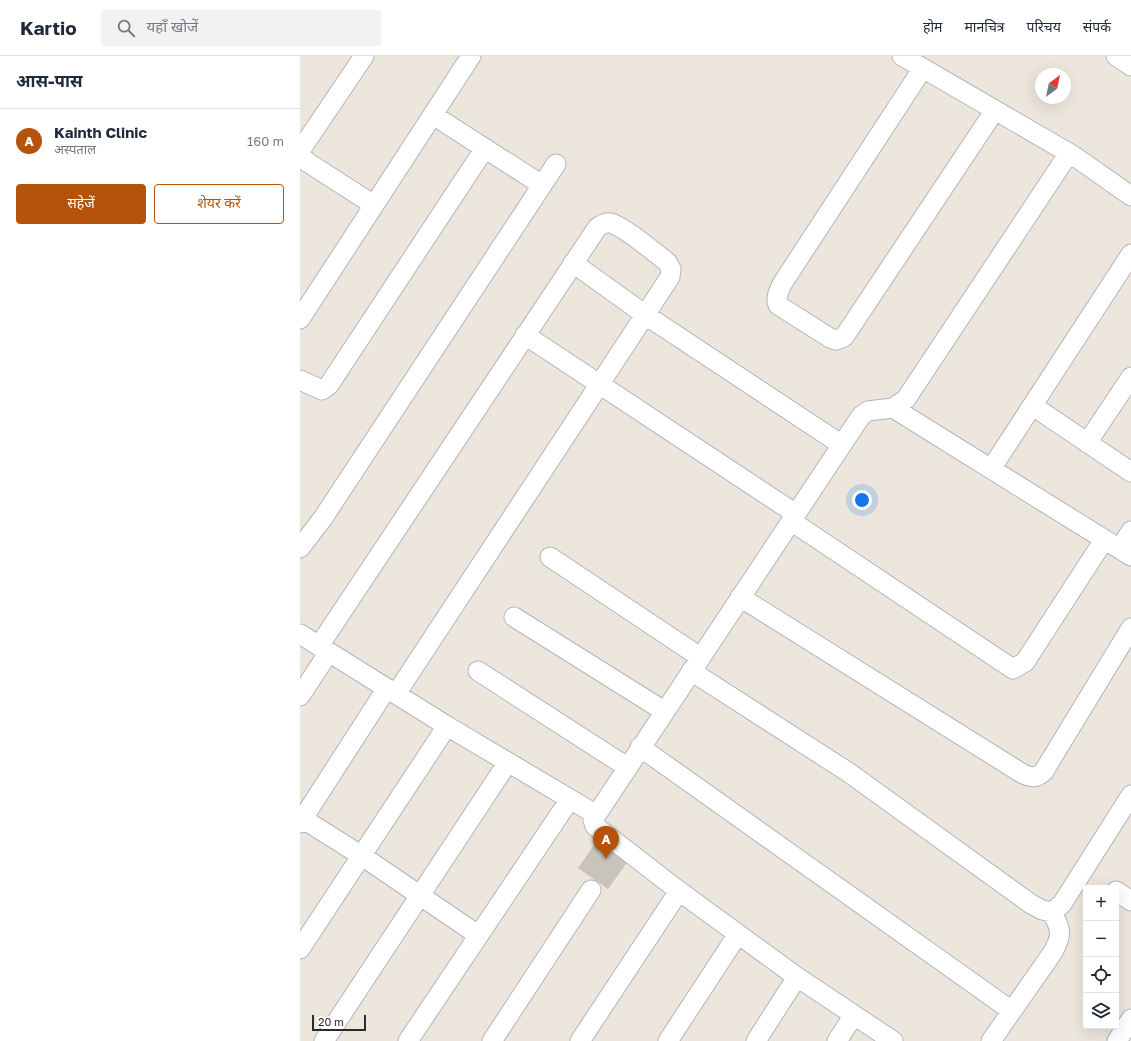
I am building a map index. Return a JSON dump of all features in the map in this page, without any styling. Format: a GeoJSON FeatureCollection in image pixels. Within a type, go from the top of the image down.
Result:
{"type":"FeatureCollection","features":[{"type":"Feature","properties":{"kind":"street"},"geometry":{"type":"LineString","coordinates":[[364,56],[302,148],[301,155],[307,162],[374,206]]}},
{"type":"Feature","properties":{"kind":"street"},"geometry":{"type":"LineString","coordinates":[[300,319],[471,56]]}},
{"type":"Feature","properties":{"kind":"street"},"geometry":{"type":"LineString","coordinates":[[902,56],[1069,153],[1131,196]]}},
{"type":"Feature","properties":{"kind":"street"},"geometry":{"type":"LineString","coordinates":[[1116,56],[1131,66]]}},
{"type":"Feature","properties":{"kind":"street"},"geometry":{"type":"LineString","coordinates":[[923,68],[782,284],[778,293],[776,301],[778,305],[830,338],[836,340],[844,337],[995,110]]}},
{"type":"Feature","properties":{"kind":"street"},"geometry":{"type":"LineString","coordinates":[[433,115],[542,185]]}},
{"type":"Feature","properties":{"kind":"street"},"geometry":{"type":"LineString","coordinates":[[300,380],[322,390],[329,385],[485,148]]}},
{"type":"Feature","properties":{"kind":"street"},"geometry":{"type":"LineString","coordinates":[[893,1041],[797,977],[679,891],[595,826],[593,820],[595,814],[861,416],[868,411],[893,408],[906,399],[1069,153]]}},
{"type":"Feature","properties":{"kind":"street"},"geometry":{"type":"LineString","coordinates":[[300,548],[322,518],[556,164]]}},
{"type":"Feature","properties":{"kind":"street"},"geometry":{"type":"LineString","coordinates":[[300,696],[324,649],[525,336],[597,228],[603,224],[610,223],[668,262],[671,269],[670,277],[647,316],[599,383],[391,691],[301,820],[362,856],[478,935]]}},
{"type":"Feature","properties":{"kind":"street"},"geometry":{"type":"LineString","coordinates":[[991,469],[1131,254]]}},
{"type":"Feature","properties":{"kind":"street"},"geometry":{"type":"LineString","coordinates":[[573,263],[647,316],[842,445]]}},
{"type":"Feature","properties":{"kind":"street"},"geometry":{"type":"LineString","coordinates":[[525,336],[599,383],[1013,669],[1024,662],[1131,531]]}},
{"type":"Feature","properties":{"kind":"street"},"geometry":{"type":"LineString","coordinates":[[1088,443],[1131,377]]}},
{"type":"Feature","properties":{"kind":"street"},"geometry":{"type":"LineString","coordinates":[[1033,406],[1131,472]]}},
{"type":"Feature","properties":{"kind":"street"},"geometry":{"type":"LineString","coordinates":[[893,408],[1118,548]]}},
{"type":"Feature","properties":{"kind":"street"},"geometry":{"type":"LineString","coordinates":[[550,557],[696,664],[1031,904],[1042,910],[1052,912],[1062,904],[1131,795]]}},
{"type":"Feature","properties":{"kind":"street"},"geometry":{"type":"LineString","coordinates":[[740,597],[1023,774],[1033,778],[1044,771],[1131,628]]}},
{"type":"Feature","properties":{"kind":"street"},"geometry":{"type":"LineString","coordinates":[[514,617],[664,711]]}},
{"type":"Feature","properties":{"kind":"street"},"geometry":{"type":"LineString","coordinates":[[300,634],[448,726],[595,814]]}},
{"type":"Feature","properties":{"kind":"street"},"geometry":{"type":"LineString","coordinates":[[478,671],[627,767]]}},
{"type":"Feature","properties":{"kind":"street"},"geometry":{"type":"LineString","coordinates":[[300,949],[448,726]]}},
{"type":"Feature","properties":{"kind":"street"},"geometry":{"type":"LineString","coordinates":[[640,747],[1012,1012]]}},
{"type":"Feature","properties":{"kind":"street"},"geometry":{"type":"LineString","coordinates":[[324,1041],[508,762]]}},
{"type":"Feature","properties":{"kind":"street"},"geometry":{"type":"LineString","coordinates":[[408,1041],[570,799]]}},
{"type":"Feature","properties":{"kind":"street"},"geometry":{"type":"LineString","coordinates":[[492,1041],[591,890]]}},
{"type":"Feature","properties":{"kind":"street"},"geometry":{"type":"LineString","coordinates":[[580,1041],[679,891]]}},
{"type":"Feature","properties":{"kind":"street"},"geometry":{"type":"LineString","coordinates":[[1119,893],[1131,901]]}},
{"type":"Feature","properties":{"kind":"street"},"geometry":{"type":"LineString","coordinates":[[991,1041],[1060,940],[1061,932],[1052,912]]}},
{"type":"Feature","properties":{"kind":"street"},"geometry":{"type":"LineString","coordinates":[[668,1041],[738,934]]}},
{"type":"Feature","properties":{"kind":"street"},"geometry":{"type":"LineString","coordinates":[[756,1041],[797,977]]}},
{"type":"Feature","properties":{"kind":"street"},"geometry":{"type":"LineString","coordinates":[[837,1041],[854,1015]]}},
{"type":"Feature","properties":{"kind":"street"},"geometry":{"type":"LineString","coordinates":[[1117,1041],[1131,1019]]}},
{"type":"Feature","properties":{"kind":"building"},"geometry":{"type":"Polygon","coordinates":[[[601,835],[631,857],[608,889],[578,868],[601,835]]]}},
{"type":"Feature","properties":{"kind":"place","name":"Kainth Clinic"},"geometry":{"type":"Point","coordinates":[606,859]}}]}
